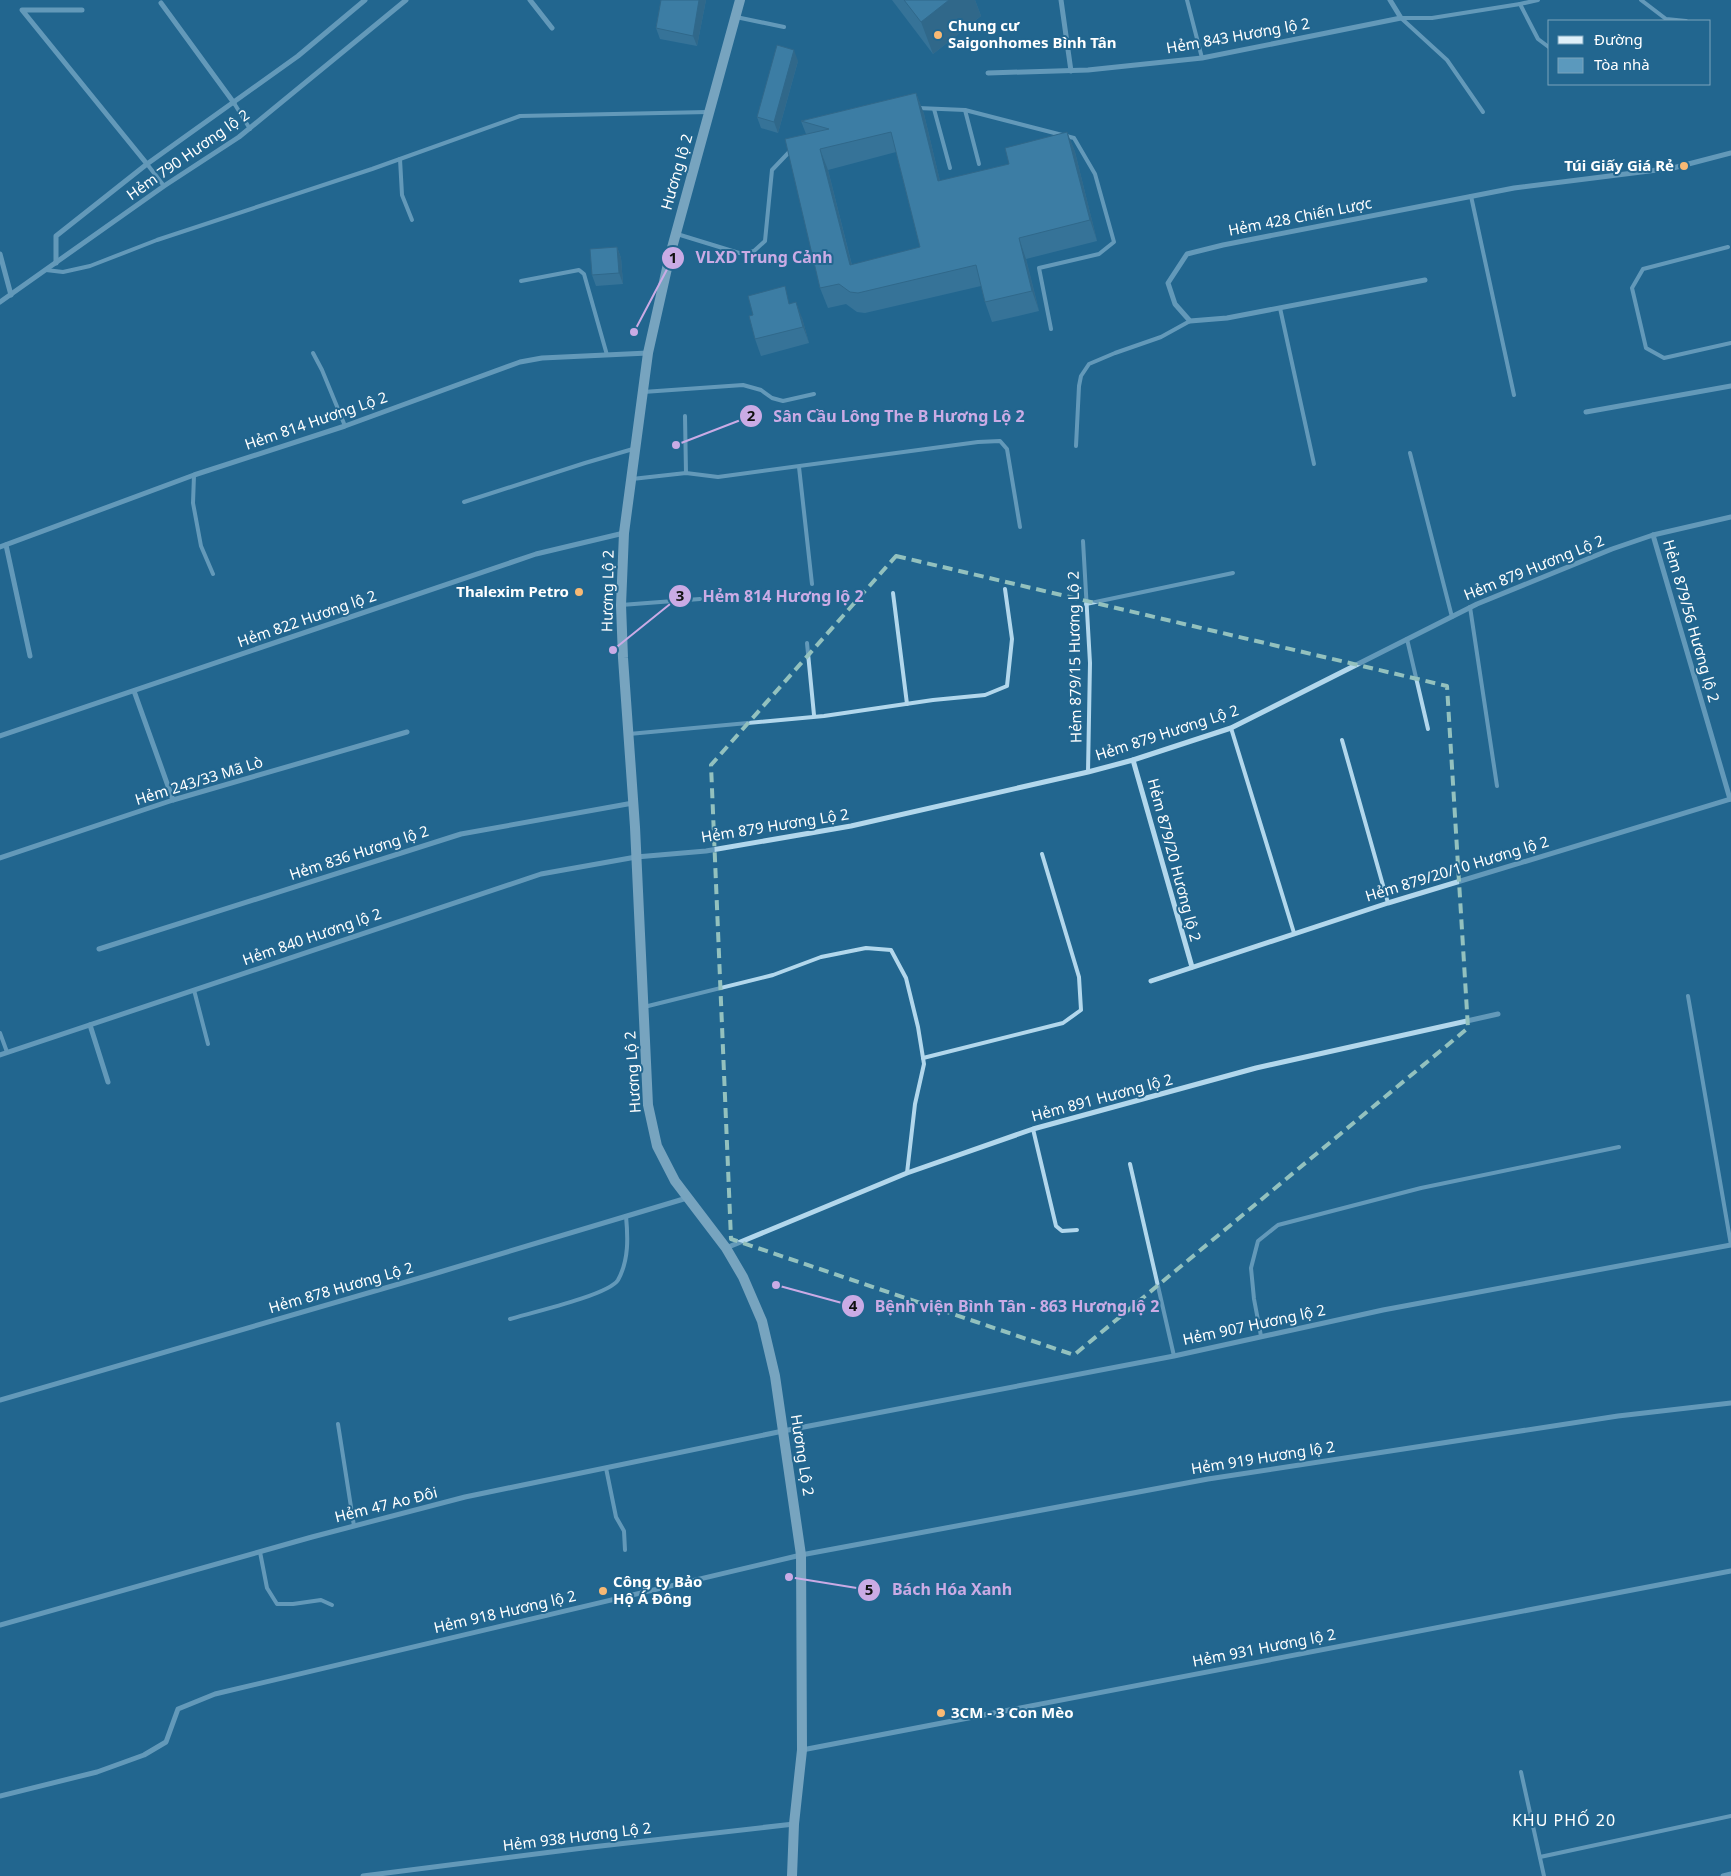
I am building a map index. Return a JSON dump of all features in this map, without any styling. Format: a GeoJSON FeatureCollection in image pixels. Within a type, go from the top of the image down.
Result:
{"type":"FeatureCollection","features":[{"type":"Feature","properties":{"kind":"main road","name":"Hương lộ 2"},"geometry":{"type":"LineString","coordinates":[[648,353],[675,234],[740,0]]}},
{"type":"Feature","properties":{"kind":"main road","name":"Hương Lộ 2"},"geometry":{"type":"LineString","coordinates":[[648,353],[641,392],[636,449],[630,479],[624,533],[621,604],[648,1105],[657,1146],[675,1181],[726,1248],[743,1277],[762,1321],[775,1376],[801,1554],[802,1750],[794,1824],[792,1876]]}},
{"type":"Feature","properties":{"kind":"street"},"geometry":{"type":"LineString","coordinates":[[56,262],[56,236],[147,164],[298,56],[365,0]]}},
{"type":"Feature","properties":{"kind":"street","name":"Hẻm 790 Hương lộ 2"},"geometry":{"type":"LineString","coordinates":[[0,302],[164,186],[250,129],[406,0]]}},
{"type":"Feature","properties":{"kind":"street"},"geometry":{"type":"LineString","coordinates":[[530,0],[552,28]]}},
{"type":"Feature","properties":{"kind":"street"},"geometry":{"type":"LineString","coordinates":[[1061,0],[1071,71]]}},
{"type":"Feature","properties":{"kind":"street"},"geometry":{"type":"LineString","coordinates":[[1390,0],[1401,18]]}},
{"type":"Feature","properties":{"kind":"street"},"geometry":{"type":"LineString","coordinates":[[160,2],[234,103]]}},
{"type":"Feature","properties":{"kind":"street"},"geometry":{"type":"LineString","coordinates":[[82,10],[22,10],[147,164]]}},
{"type":"Feature","properties":{"kind":"street","name":"Hẻm 843 Hương lộ 2"},"geometry":{"type":"LineString","coordinates":[[988,73],[1071,71],[1202,58],[1401,18]]}},
{"type":"Feature","properties":{"kind":"street","name":"Hẻm 428 Chiến Lược"},"geometry":{"type":"LineString","coordinates":[[1190,321],[1174,304],[1168,283],[1187,254],[1223,244],[1514,188],[1673,168],[1731,153]]}},
{"type":"Feature","properties":{"kind":"street"},"geometry":{"type":"LineString","coordinates":[[0,254],[11,294]]}},
{"type":"Feature","properties":{"kind":"street"},"geometry":{"type":"LineString","coordinates":[[1190,321],[1228,318],[1425,280]]}},
{"type":"Feature","properties":{"kind":"street","name":"Hẻm 814 Hương Lộ 2"},"geometry":{"type":"LineString","coordinates":[[3,546],[194,475],[345,426],[520,362],[542,358],[648,353]]}},
{"type":"Feature","properties":{"kind":"street"},"geometry":{"type":"LineString","coordinates":[[1586,412],[1731,386]]}},
{"type":"Feature","properties":{"kind":"street","name":"Hẻm 879 Hương Lộ 2"},"geometry":{"type":"LineString","coordinates":[[636,858],[706,850],[851,826],[1134,760],[1231,728],[1470,607],[1612,549],[1653,535],[1731,517]]}},
{"type":"Feature","properties":{"kind":"street","name":"Hẻm 822 Hương lộ 2"},"geometry":{"type":"LineString","coordinates":[[0,736],[536,554],[624,533]]}},
{"type":"Feature","properties":{"kind":"street","name":"Hẻm 879/56 Hương lộ 2"},"geometry":{"type":"LineString","coordinates":[[1653,535],[1731,801]]}},
{"type":"Feature","properties":{"kind":"street"},"geometry":{"type":"LineString","coordinates":[[3,546],[30,656]]}},
{"type":"Feature","properties":{"kind":"street"},"geometry":{"type":"LineString","coordinates":[[134,691],[173,800]]}},
{"type":"Feature","properties":{"kind":"street","name":"Hẻm 243/33 Mã Lò"},"geometry":{"type":"LineString","coordinates":[[0,858],[173,800],[407,732]]}},
{"type":"Feature","properties":{"kind":"street","name":"Hẻm 879/20 Hương lộ 2"},"geometry":{"type":"LineString","coordinates":[[1134,760],[1192,967]]}},
{"type":"Feature","properties":{"kind":"street","name":"Hẻm 879/20/10 Hương lộ 2"},"geometry":{"type":"LineString","coordinates":[[1151,981],[1388,903],[1731,801]]}},
{"type":"Feature","properties":{"kind":"street","name":"Hẻm 836 Hương lộ 2"},"geometry":{"type":"LineString","coordinates":[[99,949],[462,834],[633,803]]}},
{"type":"Feature","properties":{"kind":"street","name":"Hẻm 840 Hương lộ 2"},"geometry":{"type":"LineString","coordinates":[[0,1055],[541,874],[636,858]]}},
{"type":"Feature","properties":{"kind":"street","name":"Hẻm 891 Hương lộ 2"},"geometry":{"type":"LineString","coordinates":[[726,1248],[907,1173],[1033,1129],[1256,1068],[1498,1014]]}},
{"type":"Feature","properties":{"kind":"street"},"geometry":{"type":"LineString","coordinates":[[90,1025],[108,1082]]}},
{"type":"Feature","properties":{"kind":"street","name":"Hẻm 878 Hương Lộ 2"},"geometry":{"type":"LineString","coordinates":[[0,1400],[687,1198]]}},
{"type":"Feature","properties":{"kind":"street","name":"Hẻm 907 Hương lộ 2"},"geometry":{"type":"LineString","coordinates":[[783,1431],[1174,1356],[1383,1310],[1731,1245]]}},
{"type":"Feature","properties":{"kind":"street","name":"Hẻm 919 Hương lộ 2"},"geometry":{"type":"LineString","coordinates":[[801,1554],[1208,1479],[1618,1416],[1731,1403]]}},
{"type":"Feature","properties":{"kind":"street","name":"Hẻm 47 Ao Đôi"},"geometry":{"type":"LineString","coordinates":[[0,1625],[354,1526],[465,1498],[783,1431]]}},
{"type":"Feature","properties":{"kind":"street","name":"Hẻm 918 Hương lộ 2"},"geometry":{"type":"LineString","coordinates":[[0,1796],[97,1772],[144,1755],[166,1742],[178,1709],[215,1694],[801,1554]]}},
{"type":"Feature","properties":{"kind":"street","name":"Hẻm 931 Hương lộ 2"},"geometry":{"type":"LineString","coordinates":[[802,1750],[1731,1571]]}},
{"type":"Feature","properties":{"kind":"street","name":"Hẻm 938 Hương Lộ 2"},"geometry":{"type":"LineString","coordinates":[[363,1876],[794,1824]]}},
{"type":"Feature","properties":{"kind":"street"},"geometry":{"type":"LineString","coordinates":[[1723,1876],[1731,1874]]}},
{"type":"Feature","properties":{"kind":"lane"},"geometry":{"type":"LineString","coordinates":[[1187,0],[1202,58]]}},
{"type":"Feature","properties":{"kind":"lane"},"geometry":{"type":"LineString","coordinates":[[1401,18],[1432,18],[1538,0]]}},
{"type":"Feature","properties":{"kind":"lane"},"geometry":{"type":"LineString","coordinates":[[1641,0],[1666,19],[1676,20]]}},
{"type":"Feature","properties":{"kind":"lane"},"geometry":{"type":"LineString","coordinates":[[1520,4],[1538,39],[1548,46]]}},
{"type":"Feature","properties":{"kind":"lane"},"geometry":{"type":"LineString","coordinates":[[736,17],[784,27]]}},
{"type":"Feature","properties":{"kind":"lane"},"geometry":{"type":"LineString","coordinates":[[1401,18],[1447,60],[1483,112]]}},
{"type":"Feature","properties":{"kind":"lane"},"geometry":{"type":"LineString","coordinates":[[234,103],[250,129]]}},
{"type":"Feature","properties":{"kind":"lane"},"geometry":{"type":"LineString","coordinates":[[916,108],[965,110],[1074,138],[1095,174],[1114,242],[1099,254],[1040,268],[1051,329]]}},
{"type":"Feature","properties":{"kind":"lane"},"geometry":{"type":"LineString","coordinates":[[934,109],[950,168]]}},
{"type":"Feature","properties":{"kind":"lane"},"geometry":{"type":"LineString","coordinates":[[965,110],[979,164]]}},
{"type":"Feature","properties":{"kind":"lane"},"geometry":{"type":"LineString","coordinates":[[46,270],[63,272],[90,266],[157,240],[400,159],[520,116],[710,112]]}},
{"type":"Feature","properties":{"kind":"lane"},"geometry":{"type":"LineString","coordinates":[[675,234],[739,253],[754,251],[765,242],[772,170],[787,152],[794,147]]}},
{"type":"Feature","properties":{"kind":"lane"},"geometry":{"type":"LineString","coordinates":[[400,159],[402,195],[412,220]]}},
{"type":"Feature","properties":{"kind":"lane"},"geometry":{"type":"LineString","coordinates":[[147,164],[164,186]]}},
{"type":"Feature","properties":{"kind":"lane"},"geometry":{"type":"LineString","coordinates":[[1471,196],[1514,395]]}},
{"type":"Feature","properties":{"kind":"lane"},"geometry":{"type":"LineString","coordinates":[[1728,247],[1643,269],[1632,288],[1646,348],[1658,355],[1664,358],[1731,343]]}},
{"type":"Feature","properties":{"kind":"lane"},"geometry":{"type":"LineString","coordinates":[[521,281],[582,271],[607,355]]}},
{"type":"Feature","properties":{"kind":"lane"},"geometry":{"type":"LineString","coordinates":[[1280,308],[1314,464]]}},
{"type":"Feature","properties":{"kind":"lane"},"geometry":{"type":"LineString","coordinates":[[1076,446],[1079,386],[1081,376],[1089,364],[1161,337],[1190,321]]}},
{"type":"Feature","properties":{"kind":"lane"},"geometry":{"type":"LineString","coordinates":[[313,353],[345,426]]}},
{"type":"Feature","properties":{"kind":"lane"},"geometry":{"type":"LineString","coordinates":[[641,392],[743,385],[761,390],[772,398],[783,401],[814,394]]}},
{"type":"Feature","properties":{"kind":"lane"},"geometry":{"type":"LineString","coordinates":[[685,416],[686,473]]}},
{"type":"Feature","properties":{"kind":"lane"},"geometry":{"type":"LineString","coordinates":[[630,479],[686,473],[718,477],[978,442],[1000,441],[1007,449],[1020,527]]}},
{"type":"Feature","properties":{"kind":"lane"},"geometry":{"type":"LineString","coordinates":[[464,502],[584,463],[636,449]]}},
{"type":"Feature","properties":{"kind":"lane"},"geometry":{"type":"LineString","coordinates":[[1410,453],[1452,616]]}},
{"type":"Feature","properties":{"kind":"lane"},"geometry":{"type":"LineString","coordinates":[[799,467],[812,584]]}},
{"type":"Feature","properties":{"kind":"lane"},"geometry":{"type":"LineString","coordinates":[[194,475],[192,503],[201,546],[213,574]]}},
{"type":"Feature","properties":{"kind":"lane","name":"Hẻm 879/15 Hương Lộ 2"},"geometry":{"type":"LineString","coordinates":[[1083,541],[1090,663],[1088,772]]}},
{"type":"Feature","properties":{"kind":"lane"},"geometry":{"type":"LineString","coordinates":[[1086,604],[1233,573]]}},
{"type":"Feature","properties":{"kind":"lane"},"geometry":{"type":"LineString","coordinates":[[627,735],[814,716],[985,695],[1007,686],[1012,639],[1004,589]]}},
{"type":"Feature","properties":{"kind":"lane"},"geometry":{"type":"LineString","coordinates":[[893,594],[907,704]]}},
{"type":"Feature","properties":{"kind":"lane"},"geometry":{"type":"LineString","coordinates":[[621,604],[700,599]]}},
{"type":"Feature","properties":{"kind":"lane"},"geometry":{"type":"LineString","coordinates":[[1470,607],[1497,786]]}},
{"type":"Feature","properties":{"kind":"lane"},"geometry":{"type":"LineString","coordinates":[[1406,639],[1428,729]]}},
{"type":"Feature","properties":{"kind":"lane"},"geometry":{"type":"LineString","coordinates":[[807,643],[814,716]]}},
{"type":"Feature","properties":{"kind":"lane"},"geometry":{"type":"LineString","coordinates":[[1231,728],[1294,933]]}},
{"type":"Feature","properties":{"kind":"lane"},"geometry":{"type":"LineString","coordinates":[[1342,740],[1388,903]]}},
{"type":"Feature","properties":{"kind":"lane"},"geometry":{"type":"LineString","coordinates":[[923,1058],[1063,1023],[1081,1010],[1079,978],[1042,854]]}},
{"type":"Feature","properties":{"kind":"lane"},"geometry":{"type":"LineString","coordinates":[[644,1007],[773,975],[821,958],[866,948],[891,950],[906,978],[918,1027],[924,1064],[915,1104],[907,1173]]}},
{"type":"Feature","properties":{"kind":"lane"},"geometry":{"type":"LineString","coordinates":[[194,990],[208,1044]]}},
{"type":"Feature","properties":{"kind":"lane"},"geometry":{"type":"LineString","coordinates":[[1688,996],[1731,1245]]}},
{"type":"Feature","properties":{"kind":"lane"},"geometry":{"type":"LineString","coordinates":[[0,1033],[7,1052]]}},
{"type":"Feature","properties":{"kind":"lane"},"geometry":{"type":"LineString","coordinates":[[1033,1129],[1056,1226],[1062,1231],[1077,1230]]}},
{"type":"Feature","properties":{"kind":"lane"},"geometry":{"type":"LineString","coordinates":[[1261,1336],[1251,1268],[1258,1241],[1278,1225],[1421,1188],[1620,1146]]}},
{"type":"Feature","properties":{"kind":"lane"},"geometry":{"type":"LineString","coordinates":[[1130,1164],[1174,1356]]}},
{"type":"Feature","properties":{"kind":"lane"},"geometry":{"type":"LineString","coordinates":[[510,1319],[602,1291],[617,1281],[629,1242],[626,1216]]}},
{"type":"Feature","properties":{"kind":"lane"},"geometry":{"type":"LineString","coordinates":[[338,1424],[354,1526]]}},
{"type":"Feature","properties":{"kind":"lane"},"geometry":{"type":"LineString","coordinates":[[606,1468],[616,1517],[624,1531],[625,1550]]}},
{"type":"Feature","properties":{"kind":"lane"},"geometry":{"type":"LineString","coordinates":[[260,1552],[266,1588],[277,1604],[321,1600],[332,1605]]}},
{"type":"Feature","properties":{"kind":"lane"},"geometry":{"type":"LineString","coordinates":[[1521,1772],[1544,1876]]}},
{"type":"Feature","properties":{"kind":"lane"},"geometry":{"type":"LineString","coordinates":[[1540,1857],[1731,1816]]}},
{"type":"Feature","properties":{"kind":"highlighted area"},"geometry":{"type":"Polygon","coordinates":[[[896,556],[1447,686],[1468,1028],[1074,1355],[731,1239],[711,765],[896,556]]]}},
{"type":"Feature","properties":{"kind":"building"},"geometry":{"type":"Polygon","coordinates":[[[661,0],[699,0],[693,36],[656,28],[661,0]]]}},
{"type":"Feature","properties":{"kind":"building"},"geometry":{"type":"Polygon","coordinates":[[[904,0],[949,0],[921,22],[904,0]]]}},
{"type":"Feature","properties":{"kind":"building"},"geometry":{"type":"Polygon","coordinates":[[[777,45],[794,50],[774,122],[757,117],[777,45]]]}},
{"type":"Feature","properties":{"kind":"building"},"geometry":{"type":"Polygon","coordinates":[[[916,93],[938,181],[1009,164],[1005,148],[1067,132],[1090,220],[1019,238],[1032,291],[985,302],[976,265],[858,293],[850,292],[839,284],[820,288],[785,139],[829,129],[801,121],[916,93]],[[891,132],[820,149],[850,265],[920,247],[891,132]]]}},
{"type":"Feature","properties":{"kind":"building"},"geometry":{"type":"Polygon","coordinates":[[[617,247],[619,273],[592,275],[590,249],[617,247]]]}},
{"type":"Feature","properties":{"kind":"building"},"geometry":{"type":"Polygon","coordinates":[[[785,286],[789,304],[796,302],[803,327],[755,339],[749,316],[753,315],[748,296],[785,286]]]}},
{"type":"Feature","properties":{"kind":"place","name":"Chung cư Saigonhomes Bình Tân"},"geometry":{"type":"Point","coordinates":[938,35]}},
{"type":"Feature","properties":{"kind":"place","name":"Túi Giấy Giá Rẻ"},"geometry":{"type":"Point","coordinates":[1684,166]}},
{"type":"Feature","properties":{"kind":"place","name":"VLXD Trung Cảnh"},"geometry":{"type":"Point","coordinates":[634,332]}},
{"type":"Feature","properties":{"kind":"place","name":"Sân Cầu Lông The B Hương Lộ 2"},"geometry":{"type":"Point","coordinates":[676,445]}},
{"type":"Feature","properties":{"kind":"place","name":"Thalexim Petro"},"geometry":{"type":"Point","coordinates":[579,592]}},
{"type":"Feature","properties":{"kind":"place","name":"Hẻm 814 Hương lộ 2"},"geometry":{"type":"Point","coordinates":[613,650]}},
{"type":"Feature","properties":{"kind":"place","name":"Bệnh viện Bình Tân - 863 Hương lộ 2"},"geometry":{"type":"Point","coordinates":[776,1285]}},
{"type":"Feature","properties":{"kind":"place","name":"Bách Hóa Xanh"},"geometry":{"type":"Point","coordinates":[789,1577]}},
{"type":"Feature","properties":{"kind":"place","name":"Công ty Bảo Hộ Á Đông"},"geometry":{"type":"Point","coordinates":[603,1591]}},
{"type":"Feature","properties":{"kind":"place","name":"3CM - 3 Con Mèo"},"geometry":{"type":"Point","coordinates":[941,1713]}},
{"type":"Feature","properties":{"kind":"district","name":"KHU PHỐ 20"},"geometry":{"type":"Point","coordinates":[1564,1820]}}]}
